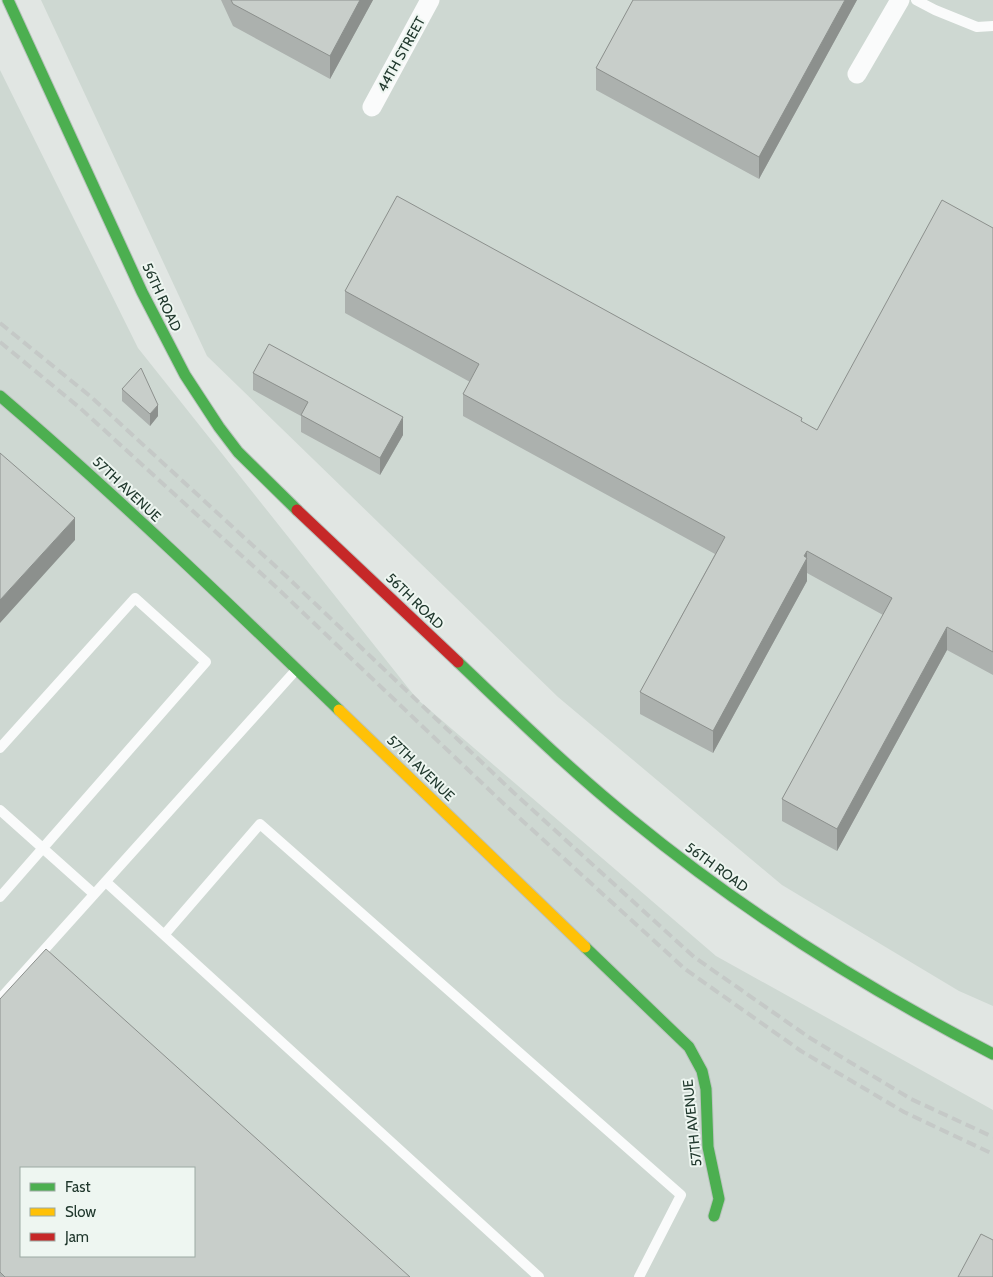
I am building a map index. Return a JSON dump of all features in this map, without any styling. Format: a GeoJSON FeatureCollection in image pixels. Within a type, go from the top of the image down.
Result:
{"type":"FeatureCollection","features":[{"type":"Feature","properties":{"kind":"main road","name":"56TH ROAD"},"geometry":{"type":"LineString","coordinates":[[8,0],[163,337],[201,402],[238,452],[547,747],[663,845],[806,949],[910,1010],[993,1054]]}},
{"type":"Feature","properties":{"kind":"main road","name":"57TH AVENUE"},"geometry":{"type":"LineString","coordinates":[[0,396],[121,503],[297,669],[689,1047],[702,1071],[706,1089],[708,1147],[719,1199],[714,1216]]}},
{"type":"Feature","properties":{"kind":"street","name":"44TH STREET"},"geometry":{"type":"LineString","coordinates":[[372,107],[430,0]]}},
{"type":"Feature","properties":{"kind":"street"},"geometry":{"type":"LineString","coordinates":[[857,74],[900,0]]}},
{"type":"Feature","properties":{"kind":"lane"},"geometry":{"type":"LineString","coordinates":[[916,0],[976,27],[993,26]]}},
{"type":"Feature","properties":{"kind":"lane"},"geometry":{"type":"LineString","coordinates":[[0,748],[135,598],[206,662],[0,897]]}},
{"type":"Feature","properties":{"kind":"lane"},"geometry":{"type":"LineString","coordinates":[[0,999],[297,669]]}},
{"type":"Feature","properties":{"kind":"lane"},"geometry":{"type":"LineString","coordinates":[[0,810],[94,894]]}},
{"type":"Feature","properties":{"kind":"lane"},"geometry":{"type":"LineString","coordinates":[[164,935],[260,824],[681,1195],[639,1277]]}},
{"type":"Feature","properties":{"kind":"lane"},"geometry":{"type":"LineString","coordinates":[[106,882],[539,1277]]}},
{"type":"Feature","properties":{"kind":"shaded area"},"geometry":{"type":"Polygon","coordinates":[[[41,0],[993,0],[993,1006],[959,991],[782,885],[558,697],[207,356],[41,0]]]}},
{"type":"Feature","properties":{"kind":"shaded area"},"geometry":{"type":"Polygon","coordinates":[[[0,70],[138,348],[417,699],[716,956],[993,1110],[993,1277],[0,1277],[0,70]]]}},
{"type":"Feature","properties":{"kind":"building"},"geometry":{"type":"Polygon","coordinates":[[[231,0],[360,0],[330,56],[233,4],[231,0]]]}},
{"type":"Feature","properties":{"kind":"building"},"geometry":{"type":"Polygon","coordinates":[[[633,0],[845,0],[759,157],[596,68],[633,0]]]}},
{"type":"Feature","properties":{"kind":"building"},"geometry":{"type":"Polygon","coordinates":[[[397,196],[802,418],[801,421],[817,430],[942,200],[993,228],[993,652],[947,627],[837,829],[782,799],[892,598],[807,551],[804,556],[807,558],[713,731],[640,692],[725,537],[463,394],[479,364],[345,291],[397,196]]]}},
{"type":"Feature","properties":{"kind":"building"},"geometry":{"type":"Polygon","coordinates":[[[269,344],[403,417],[380,458],[301,415],[308,402],[253,373],[269,344]]]}},
{"type":"Feature","properties":{"kind":"building"},"geometry":{"type":"Polygon","coordinates":[[[141,368],[158,405],[150,414],[122,389],[141,368]]]}},
{"type":"Feature","properties":{"kind":"building"},"geometry":{"type":"Polygon","coordinates":[[[0,453],[75,518],[0,600],[0,453]]]}},
{"type":"Feature","properties":{"kind":"building"},"geometry":{"type":"Polygon","coordinates":[[[46,949],[410,1277],[5,1277],[0,1272],[0,999],[46,949]]]}},
{"type":"Feature","properties":{"kind":"building"},"geometry":{"type":"Polygon","coordinates":[[[981,1234],[993,1240],[993,1277],[958,1277],[981,1234]]]}},
{"type":"Feature","properties":{"kind":"railway"},"geometry":{"type":"LineString","coordinates":[[0,323],[90,396],[285,575],[513,792],[694,957],[810,1038],[911,1099],[993,1137]]}},
{"type":"Feature","properties":{"kind":"railway"},"geometry":{"type":"LineString","coordinates":[[0,342],[80,408],[275,586],[503,803],[685,969],[801,1051],[904,1112],[993,1154]]}},
{"type":"Feature","properties":{"kind":"traffic: fast"},"geometry":{"type":"LineString","coordinates":[[8,0],[142,292],[185,375],[238,452],[297,510]]}},
{"type":"Feature","properties":{"kind":"traffic: fast"},"geometry":{"type":"LineString","coordinates":[[0,396],[129,511],[339,710]]}},
{"type":"Feature","properties":{"kind":"traffic: fast"},"geometry":{"type":"LineString","coordinates":[[458,662],[587,782],[632,820],[717,886],[761,917],[852,975],[945,1029],[993,1054]]}},
{"type":"Feature","properties":{"kind":"traffic: fast"},"geometry":{"type":"LineString","coordinates":[[585,947],[689,1047],[702,1071],[706,1089],[708,1147],[719,1199],[714,1216]]}},
{"type":"Feature","properties":{"kind":"traffic: slow"},"geometry":{"type":"LineString","coordinates":[[339,710],[585,947]]}},
{"type":"Feature","properties":{"kind":"traffic: jam"},"geometry":{"type":"LineString","coordinates":[[297,510],[458,662]]}}]}
